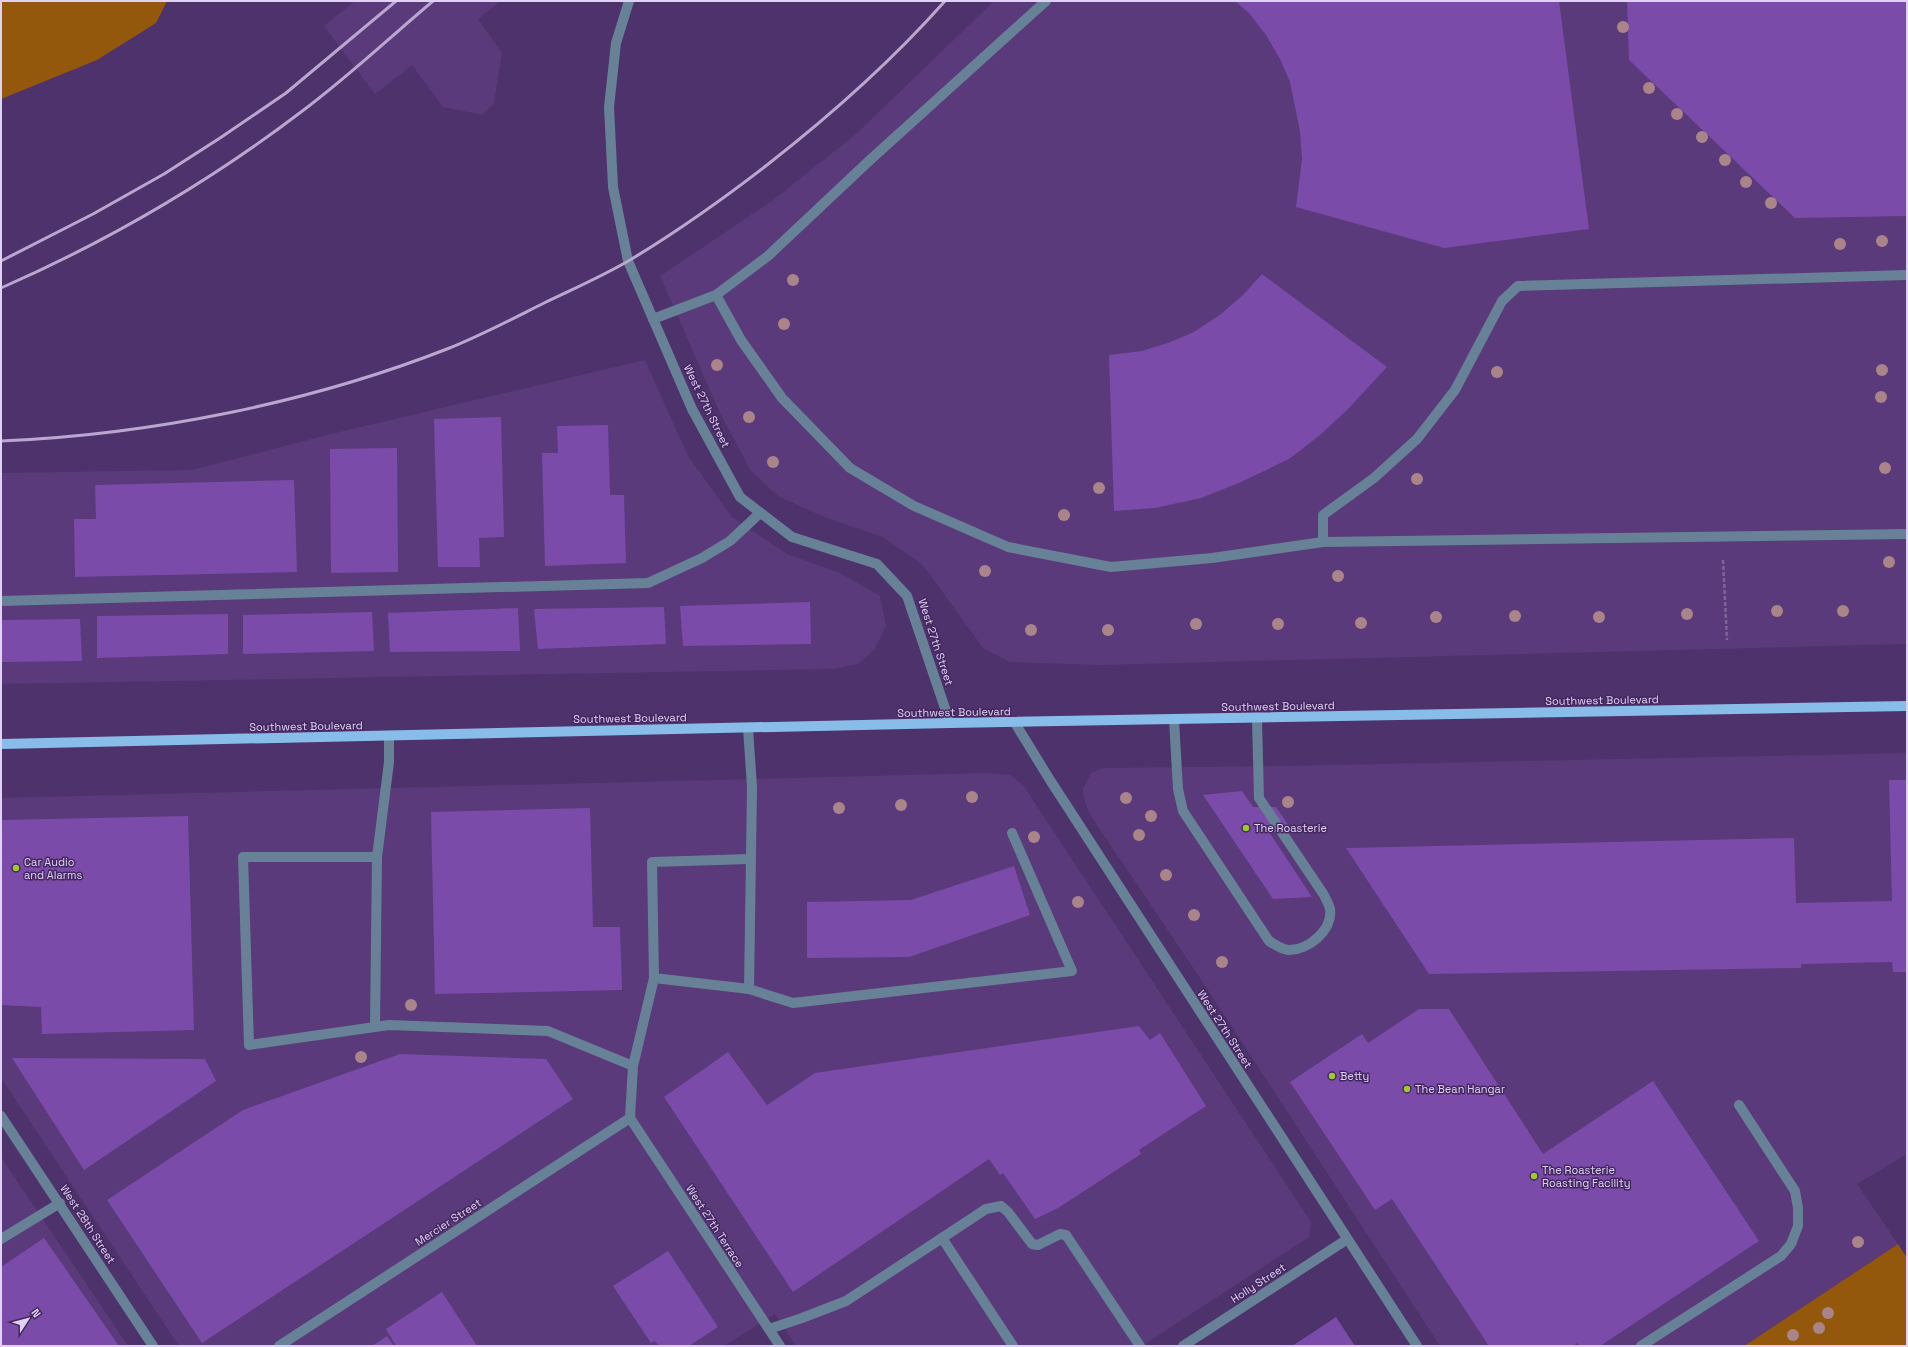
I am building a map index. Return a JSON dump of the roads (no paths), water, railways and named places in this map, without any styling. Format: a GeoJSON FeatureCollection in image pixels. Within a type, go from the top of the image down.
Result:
{"type":"FeatureCollection","features":[{"type":"Feature","properties":{"kind":"main road","name":"Southwest Boulevard"},"geometry":{"type":"LineString","coordinates":[[1,744],[950,723],[1257,719],[1907,706]]}},
{"type":"Feature","properties":{"kind":"street"},"geometry":{"type":"LineString","coordinates":[[653,319],[716,295],[768,256],[870,160],[1046,1]]}},
{"type":"Feature","properties":{"kind":"street","name":"West 27th Street"},"geometry":{"type":"LineString","coordinates":[[629,2],[616,43],[609,107],[613,187],[628,261],[692,409],[740,497],[792,536],[877,564],[907,596],[950,723]]}},
{"type":"Feature","properties":{"kind":"street"},"geometry":{"type":"LineString","coordinates":[[1323,542],[1323,515],[1374,478],[1417,439],[1455,390],[1502,301],[1518,286],[1907,275]]}},
{"type":"Feature","properties":{"kind":"street"},"geometry":{"type":"LineString","coordinates":[[716,295],[741,340],[782,398],[850,468],[914,506],[1008,548],[1111,567],[1212,558],[1323,542],[1907,534]]}},
{"type":"Feature","properties":{"kind":"street"},"geometry":{"type":"LineString","coordinates":[[1,601],[648,583],[702,558],[730,541],[760,513]]}},
{"type":"Feature","properties":{"kind":"street"},"geometry":{"type":"LineString","coordinates":[[1174,720],[1178,789],[1183,811],[1269,941],[1287,950],[1295,950],[1304,947],[1320,936],[1329,922],[1330,909],[1324,895],[1259,798],[1257,719]]}},
{"type":"Feature","properties":{"kind":"street","name":"West 27th Street"},"geometry":{"type":"LineString","coordinates":[[1015,723],[1050,780],[1346,1240],[1417,1346]]}},
{"type":"Feature","properties":{"kind":"street"},"geometry":{"type":"LineString","coordinates":[[748,728],[752,787],[750,859],[750,989]]}},
{"type":"Feature","properties":{"kind":"street"},"geometry":{"type":"LineString","coordinates":[[376,1027],[377,857],[389,762],[389,736]]}},
{"type":"Feature","properties":{"kind":"street"},"geometry":{"type":"LineString","coordinates":[[654,978],[750,989],[793,1003],[1072,971],[1012,834]]}},
{"type":"Feature","properties":{"kind":"street"},"geometry":{"type":"LineString","coordinates":[[377,857],[243,857],[249,1045],[389,1025],[548,1031],[633,1066]]}},
{"type":"Feature","properties":{"kind":"street"},"geometry":{"type":"LineString","coordinates":[[630,1118],[633,1066],[654,978],[652,862],[750,859]]}},
{"type":"Feature","properties":{"kind":"street"},"geometry":{"type":"LineString","coordinates":[[1641,1346],[1781,1256],[1792,1244],[1798,1226],[1798,1208],[1795,1191],[1739,1105]]}},
{"type":"Feature","properties":{"kind":"street","name":"West 28th Street"},"geometry":{"type":"LineString","coordinates":[[1,1116],[154,1346]]}},
{"type":"Feature","properties":{"kind":"street","name":"West 27th Terrace"},"geometry":{"type":"LineString","coordinates":[[630,1118],[780,1346]]}},
{"type":"Feature","properties":{"kind":"street","name":"Mercier Street"},"geometry":{"type":"LineString","coordinates":[[279,1346],[630,1118]]}},
{"type":"Feature","properties":{"kind":"street"},"geometry":{"type":"LineString","coordinates":[[1,1239],[60,1203]]}},
{"type":"Feature","properties":{"kind":"street"},"geometry":{"type":"LineString","coordinates":[[769,1329],[846,1301],[986,1209],[1001,1206],[1008,1212],[1032,1244],[1038,1245],[1060,1234],[1066,1235],[1140,1346]]}},
{"type":"Feature","properties":{"kind":"street"},"geometry":{"type":"LineString","coordinates":[[942,1238],[1013,1346]]}},
{"type":"Feature","properties":{"kind":"street","name":"Holly Street"},"geometry":{"type":"LineString","coordinates":[[1183,1346],[1346,1240]]}},
{"type":"Feature","properties":{"kind":"railway"},"geometry":{"type":"LineString","coordinates":[[1,261],[93,214],[164,174],[220,138],[286,93],[396,1]]}},
{"type":"Feature","properties":{"kind":"railway"},"geometry":{"type":"LineString","coordinates":[[1,288],[118,231],[230,163],[318,99],[433,1]]}},
{"type":"Feature","properties":{"kind":"railway"},"geometry":{"type":"LineString","coordinates":[[1,441],[57,438],[114,432],[228,413],[340,385],[447,349],[484,333],[620,266],[665,238],[717,202],[767,165],[860,87],[882,67],[945,1]]}},
{"type":"Feature","properties":{"kind":"place","name":"The Roasterie"},"geometry":{"type":"Point","coordinates":[1246,828]}},
{"type":"Feature","properties":{"kind":"place","name":"Car Audio and Alarms"},"geometry":{"type":"Point","coordinates":[16,868]}},
{"type":"Feature","properties":{"kind":"place","name":"Betty"},"geometry":{"type":"Point","coordinates":[1332,1076]}},
{"type":"Feature","properties":{"kind":"place","name":"The Bean Hangar"},"geometry":{"type":"Point","coordinates":[1407,1089]}},
{"type":"Feature","properties":{"kind":"place","name":"The Roasterie Roasting Facility"},"geometry":{"type":"Point","coordinates":[1534,1176]}}]}
